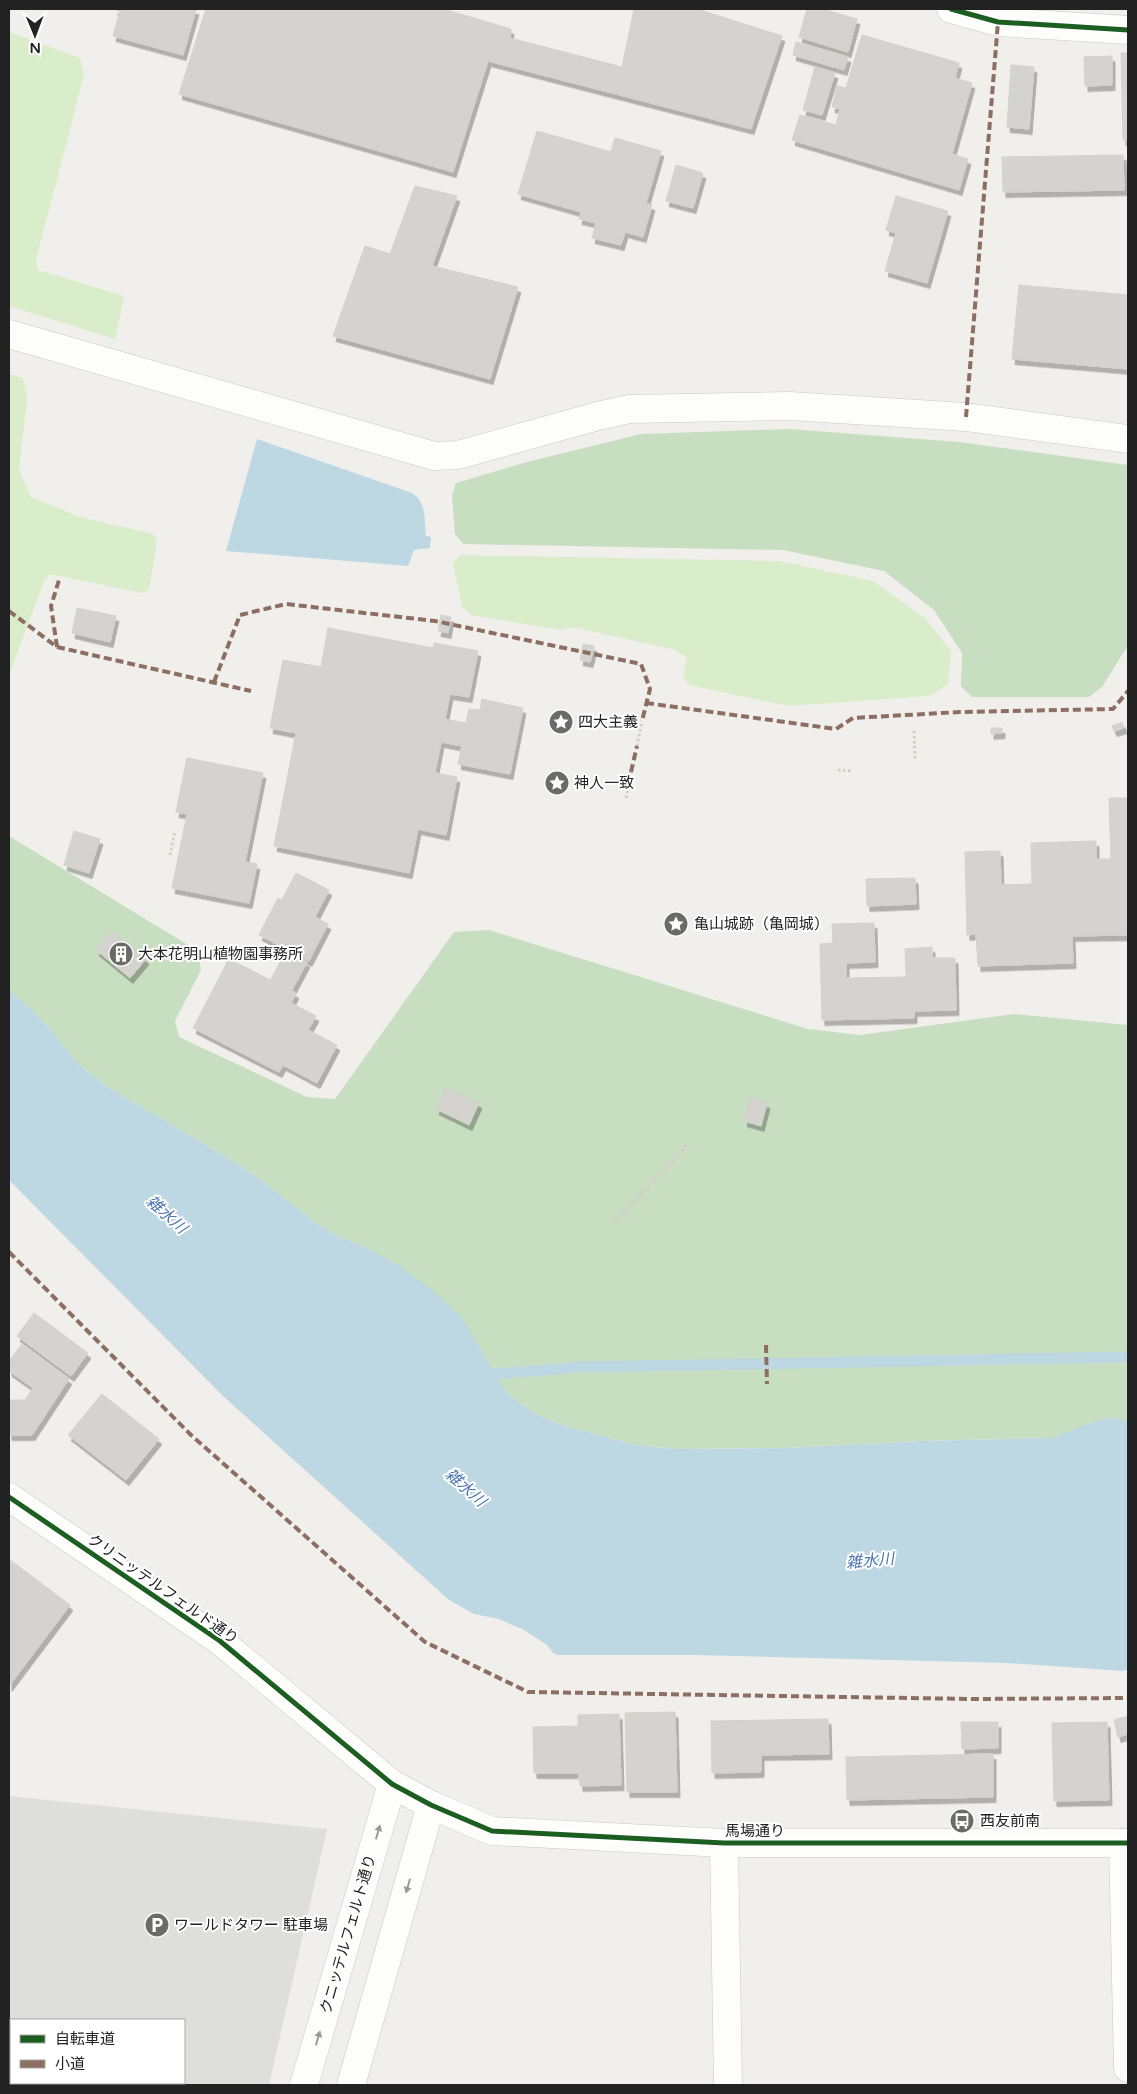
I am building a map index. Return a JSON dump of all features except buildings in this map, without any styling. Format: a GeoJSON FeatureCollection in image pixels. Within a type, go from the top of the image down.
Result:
{"type":"FeatureCollection","features":[{"type":"Feature","properties":{"kind":"street"},"geometry":{"type":"LineString","coordinates":[[951,9],[998,22],[1128,30]]}},
{"type":"Feature","properties":{"kind":"street"},"geometry":{"type":"LineString","coordinates":[[9,334],[434,456],[458,455],[629,409],[790,406],[966,417],[1128,439]]}},
{"type":"Feature","properties":{"kind":"street","name":"クリニッテルフェルド通り"},"geometry":{"type":"LineString","coordinates":[[9,1496],[220,1641],[392,1784]]}},
{"type":"Feature","properties":{"kind":"street","name":"馬場通り"},"geometry":{"type":"LineString","coordinates":[[392,1784],[431,1805],[492,1831],[724,1843],[1126,1843]]}},
{"type":"Feature","properties":{"kind":"street","name":"クニッテルフェルト通り"},"geometry":{"type":"LineString","coordinates":[[304,2085],[392,1784]]}},
{"type":"Feature","properties":{"kind":"street"},"geometry":{"type":"LineString","coordinates":[[351,2085],[431,1805]]}},
{"type":"Feature","properties":{"kind":"street"},"geometry":{"type":"LineString","coordinates":[[724,1843],[728,2085]]}},
{"type":"Feature","properties":{"kind":"street"},"geometry":{"type":"LineString","coordinates":[[1126,1843],[1128,2068]]}},
{"type":"Feature","properties":{"kind":"path"},"geometry":{"type":"LineString","coordinates":[[636,746],[642,721]]}},
{"type":"Feature","properties":{"kind":"path"},"geometry":{"type":"LineString","coordinates":[[914,731],[915,761]]}},
{"type":"Feature","properties":{"kind":"path"},"geometry":{"type":"LineString","coordinates":[[838,770],[853,771]]}},
{"type":"Feature","properties":{"kind":"path"},"geometry":{"type":"LineString","coordinates":[[626,798],[631,772]]}},
{"type":"Feature","properties":{"kind":"path"},"geometry":{"type":"LineString","coordinates":[[170,855],[175,831]]}},
{"type":"Feature","properties":{"kind":"path"},"geometry":{"type":"LineString","coordinates":[[613,1224],[687,1145]]}},
{"type":"Feature","properties":{"kind":"shaded area","name":"ワールドタワー 駐車場"},"geometry":{"type":"Polygon","coordinates":[[[9,1796],[327,1829],[269,2085],[9,2085],[9,1796]]]}},
{"type":"Feature","properties":{"kind":"green space"},"geometry":{"type":"Polygon","coordinates":[[[9,32],[80,58],[84,75],[36,260],[38,270],[124,296],[115,339],[9,306],[9,32]]]}},
{"type":"Feature","properties":{"kind":"green space"},"geometry":{"type":"Polygon","coordinates":[[[9,374],[23,378],[27,399],[19,470],[31,497],[80,517],[153,534],[157,540],[149,590],[142,593],[50,574],[44,581],[9,675],[9,374]]]}},
{"type":"Feature","properties":{"kind":"green space"},"geometry":{"type":"Polygon","coordinates":[[[789,429],[959,442],[1128,465],[1128,645],[1102,687],[1089,697],[972,697],[961,686],[962,653],[934,610],[884,571],[783,550],[463,544],[455,534],[452,495],[456,483],[527,462],[641,434],[789,429]]]}},
{"type":"Feature","properties":{"kind":"green space"},"geometry":{"type":"Polygon","coordinates":[[[460,555],[779,561],[873,581],[925,618],[951,651],[948,684],[930,696],[788,706],[689,685],[683,676],[687,658],[675,650],[573,627],[561,630],[471,615],[462,607],[453,563],[460,555]]]}},
{"type":"Feature","properties":{"kind":"green space"},"geometry":{"type":"Polygon","coordinates":[[[9,836],[198,951],[201,970],[175,1021],[179,1037],[307,1097],[335,1099],[454,932],[489,930],[808,1029],[860,1035],[1014,1014],[1128,1025],[1128,1423],[1125,1421],[1090,1423],[1061,1436],[1050,1438],[920,1441],[790,1448],[674,1449],[636,1445],[567,1427],[535,1414],[511,1396],[501,1384],[469,1331],[369,1249],[337,1236],[316,1223],[261,1180],[215,1150],[109,1088],[78,1064],[45,1023],[9,989],[9,836]]]}},
{"type":"Feature","properties":{"kind":"water"},"geometry":{"type":"Polygon","coordinates":[[[257,439],[412,493],[417,497],[422,506],[426,536],[431,537],[430,548],[414,550],[408,566],[226,551],[257,439]]]}},
{"type":"Feature","properties":{"kind":"water","name":"雑水川"},"geometry":{"type":"Polygon","coordinates":[[[9,989],[45,1023],[78,1064],[109,1088],[215,1150],[261,1180],[316,1223],[337,1236],[369,1249],[400,1266],[444,1300],[463,1319],[501,1384],[511,1396],[535,1414],[567,1427],[636,1445],[674,1449],[790,1448],[920,1441],[1050,1438],[1090,1423],[1111,1418],[1121,1419],[1128,1423],[1128,1669],[1123,1671],[1007,1663],[694,1655],[559,1655],[554,1654],[547,1645],[524,1630],[499,1619],[474,1614],[449,1600],[224,1397],[9,1180],[9,989]]]}},
{"type":"Feature","properties":{"kind":"waterway"},"geometry":{"type":"LineString","coordinates":[[495,1374],[580,1367],[1128,1357]]}},
{"type":"Feature","properties":{"kind":"marked path"},"geometry":{"type":"LineString","coordinates":[[966,417],[998,22]]}},
{"type":"Feature","properties":{"kind":"marked path"},"geometry":{"type":"LineString","coordinates":[[57,647],[51,606],[59,580]]}},
{"type":"Feature","properties":{"kind":"marked path"},"geometry":{"type":"LineString","coordinates":[[214,682],[240,615],[286,604],[435,621],[641,664],[650,689],[642,721]]}},
{"type":"Feature","properties":{"kind":"marked path"},"geometry":{"type":"LineString","coordinates":[[9,611],[57,647],[251,691]]}},
{"type":"Feature","properties":{"kind":"marked path"},"geometry":{"type":"LineString","coordinates":[[646,703],[836,729],[853,718],[960,712],[1113,709],[1128,691]]}},
{"type":"Feature","properties":{"kind":"marked path"},"geometry":{"type":"LineString","coordinates":[[631,772],[637,746]]}},
{"type":"Feature","properties":{"kind":"marked path"},"geometry":{"type":"LineString","coordinates":[[9,1252],[191,1435],[425,1642],[528,1692],[972,1699],[1128,1698]]}},
{"type":"Feature","properties":{"kind":"marked path"},"geometry":{"type":"LineString","coordinates":[[766,1345],[767,1384]]}},
{"type":"Feature","properties":{"kind":"cycle path"},"geometry":{"type":"LineString","coordinates":[[951,9],[998,22],[1128,30]]}},
{"type":"Feature","properties":{"kind":"cycle path"},"geometry":{"type":"LineString","coordinates":[[9,1497],[220,1641],[392,1784],[431,1805],[492,1831],[724,1843],[1128,1843]]}},
{"type":"Feature","properties":{"kind":"place","name":"四大主義"},"geometry":{"type":"Point","coordinates":[561,722]}},
{"type":"Feature","properties":{"kind":"place","name":"神人一致"},"geometry":{"type":"Point","coordinates":[557,783]}},
{"type":"Feature","properties":{"kind":"place","name":"亀山城跡（亀岡城）"},"geometry":{"type":"Point","coordinates":[676,924]}},
{"type":"Feature","properties":{"kind":"place","name":"大本花明山植物園事務所"},"geometry":{"type":"Point","coordinates":[121,954]}},
{"type":"Feature","properties":{"kind":"place","name":"西友前南"},"geometry":{"type":"Point","coordinates":[962,1821]}},
{"type":"Feature","properties":{"kind":"place","name":"ワールドタワー 駐車場"},"geometry":{"type":"Point","coordinates":[157,1925]}}]}
